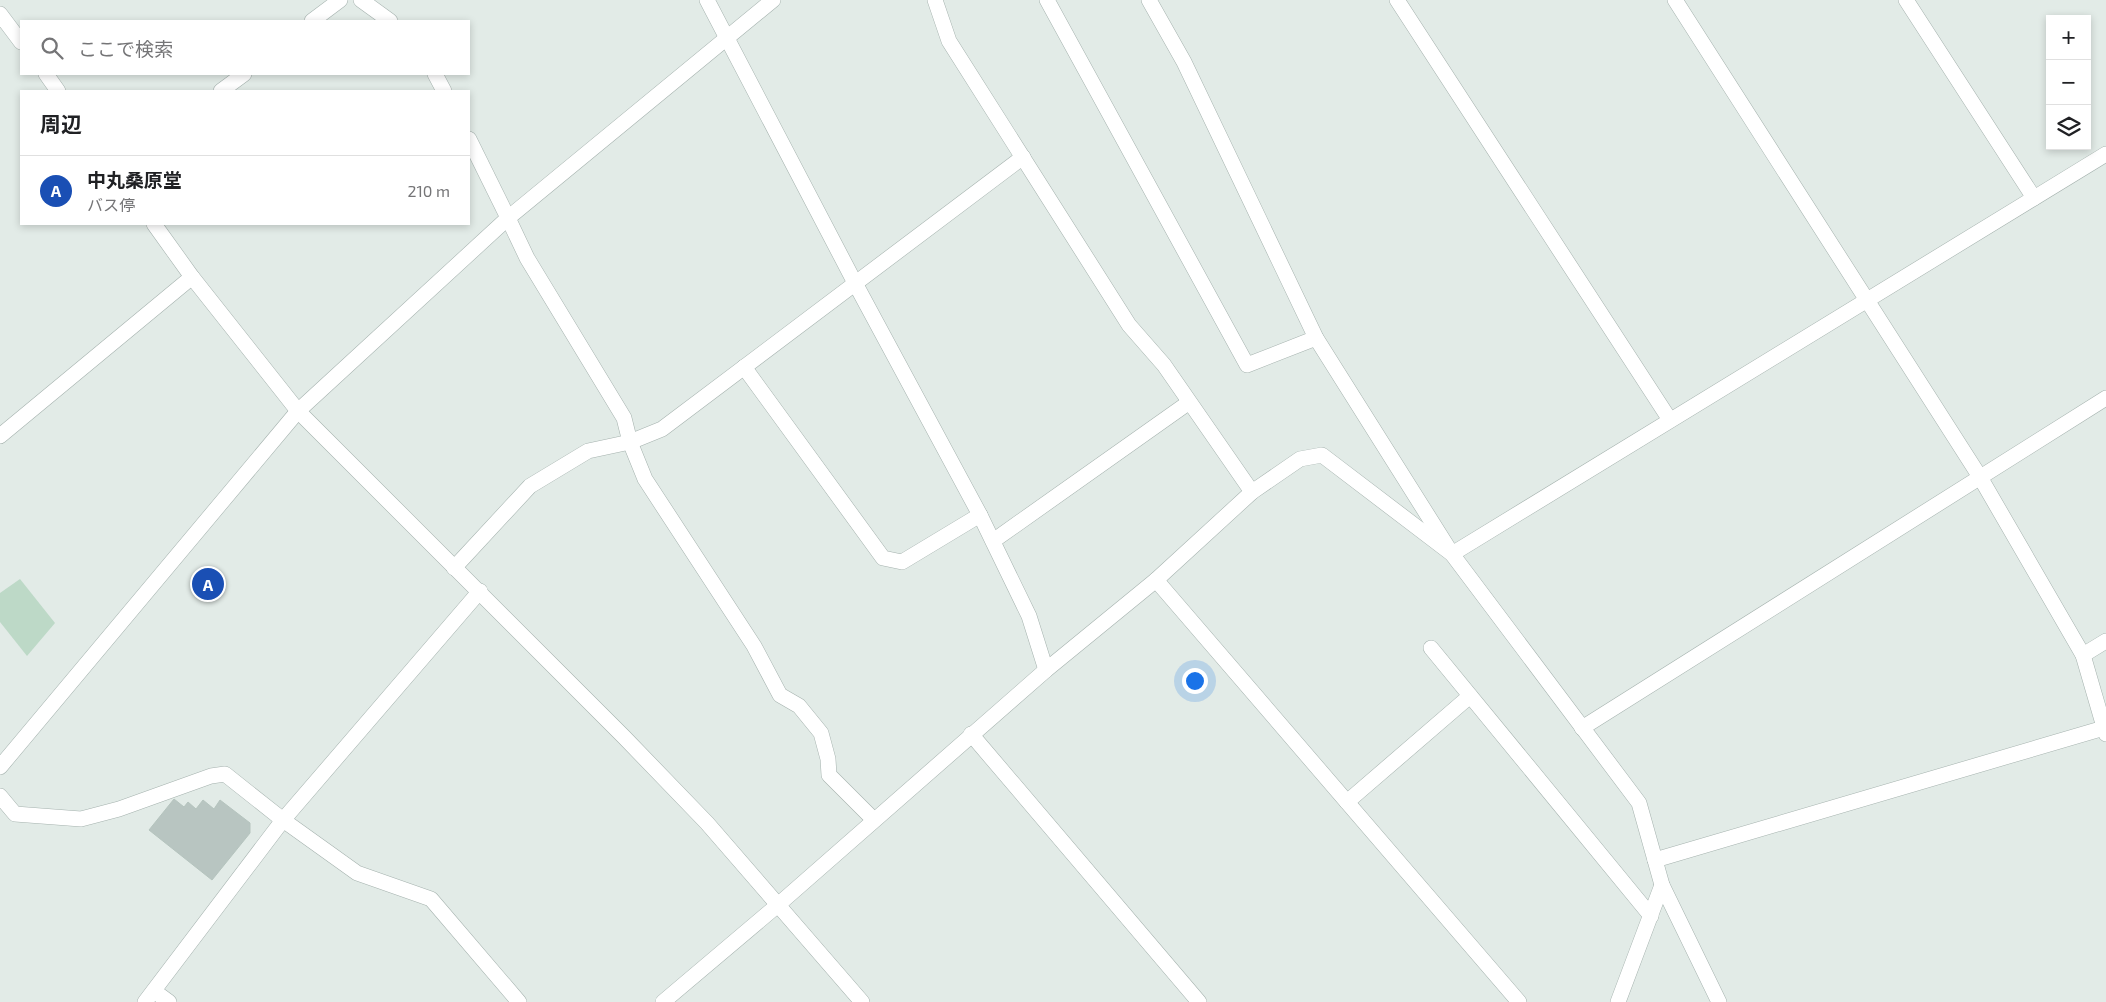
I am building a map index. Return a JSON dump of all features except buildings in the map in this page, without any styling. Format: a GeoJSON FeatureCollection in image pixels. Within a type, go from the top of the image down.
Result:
{"type":"FeatureCollection","features":[{"type":"Feature","properties":{"kind":"street"},"geometry":{"type":"LineString","coordinates":[[313,20],[340,0]]}},
{"type":"Feature","properties":{"kind":"street"},"geometry":{"type":"LineString","coordinates":[[361,0],[389,20]]}},
{"type":"Feature","properties":{"kind":"street"},"geometry":{"type":"LineString","coordinates":[[707,0],[855,283],[980,514],[1029,616],[1046,670]]}},
{"type":"Feature","properties":{"kind":"street"},"geometry":{"type":"LineString","coordinates":[[0,767],[298,411],[508,218],[773,0]]}},
{"type":"Feature","properties":{"kind":"street"},"geometry":{"type":"LineString","coordinates":[[935,0],[949,41],[1129,325],[1164,365],[1188,403],[1252,492]]}},
{"type":"Feature","properties":{"kind":"street"},"geometry":{"type":"LineString","coordinates":[[1047,0],[1247,365],[1316,338]]}},
{"type":"Feature","properties":{"kind":"street"},"geometry":{"type":"LineString","coordinates":[[1149,0],[1184,62],[1316,338],[1452,554],[1639,803],[1662,886],[1719,1002]]}},
{"type":"Feature","properties":{"kind":"street"},"geometry":{"type":"LineString","coordinates":[[1397,0],[1670,420]]}},
{"type":"Feature","properties":{"kind":"street"},"geometry":{"type":"LineString","coordinates":[[1655,860],[2105,731],[2083,655],[1980,478],[1868,299],[1675,0]]}},
{"type":"Feature","properties":{"kind":"street"},"geometry":{"type":"LineString","coordinates":[[1906,0],[2034,198]]}},
{"type":"Feature","properties":{"kind":"street"},"geometry":{"type":"LineString","coordinates":[[0,14],[20,41]]}},
{"type":"Feature","properties":{"kind":"street"},"geometry":{"type":"LineString","coordinates":[[47,75],[57,90]]}},
{"type":"Feature","properties":{"kind":"street"},"geometry":{"type":"LineString","coordinates":[[223,90],[243,75]]}},
{"type":"Feature","properties":{"kind":"street"},"geometry":{"type":"LineString","coordinates":[[436,75],[443,90]]}},
{"type":"Feature","properties":{"kind":"street"},"geometry":{"type":"LineString","coordinates":[[470,142],[527,258],[624,418],[630,442],[645,478],[754,646],[780,695],[799,706],[821,733],[828,759],[829,775],[874,820]]}},
{"type":"Feature","properties":{"kind":"street"},"geometry":{"type":"LineString","coordinates":[[1452,554],[2106,154]]}},
{"type":"Feature","properties":{"kind":"street"},"geometry":{"type":"LineString","coordinates":[[454,568],[530,486],[588,451],[630,442],[662,429],[1023,157]]}},
{"type":"Feature","properties":{"kind":"street"},"geometry":{"type":"LineString","coordinates":[[155,225],[192,277],[298,411],[454,568],[480,591],[707,823],[862,1002]]}},
{"type":"Feature","properties":{"kind":"street"},"geometry":{"type":"LineString","coordinates":[[0,436],[192,277]]}},
{"type":"Feature","properties":{"kind":"street"},"geometry":{"type":"LineString","coordinates":[[744,367],[883,558],[902,562],[980,514]]}},
{"type":"Feature","properties":{"kind":"street"},"geometry":{"type":"LineString","coordinates":[[1582,728],[2106,398]]}},
{"type":"Feature","properties":{"kind":"street"},"geometry":{"type":"LineString","coordinates":[[993,541],[1188,403]]}},
{"type":"Feature","properties":{"kind":"street"},"geometry":{"type":"LineString","coordinates":[[663,1002],[779,904],[971,734],[1156,580],[1252,492],[1300,459],[1322,455],[1452,554]]}},
{"type":"Feature","properties":{"kind":"street"},"geometry":{"type":"LineString","coordinates":[[1156,580],[1519,1002]]}},
{"type":"Feature","properties":{"kind":"street"},"geometry":{"type":"LineString","coordinates":[[169,1002],[150,996],[284,820],[480,591]]}},
{"type":"Feature","properties":{"kind":"street"},"geometry":{"type":"LineString","coordinates":[[2083,655],[2106,641]]}},
{"type":"Feature","properties":{"kind":"street"},"geometry":{"type":"LineString","coordinates":[[1431,648],[1651,916]]}},
{"type":"Feature","properties":{"kind":"street"},"geometry":{"type":"LineString","coordinates":[[1347,802],[1470,696]]}},
{"type":"Feature","properties":{"kind":"street"},"geometry":{"type":"LineString","coordinates":[[971,734],[1199,1002]]}},
{"type":"Feature","properties":{"kind":"street"},"geometry":{"type":"LineString","coordinates":[[0,796],[15,814],[81,819],[119,809],[211,776],[225,774],[357,873],[430,899],[519,1002]]}},
{"type":"Feature","properties":{"kind":"street"},"geometry":{"type":"LineString","coordinates":[[1618,1002],[1662,886]]}},
{"type":"Feature","properties":{"kind":"green space"},"geometry":{"type":"Polygon","coordinates":[[[20,579],[55,623],[27,656],[0,622],[0,593],[20,579]]]}},
{"type":"Feature","properties":{"kind":"place","name":"中丸桑原堂"},"geometry":{"type":"Point","coordinates":[208,584]}}]}
